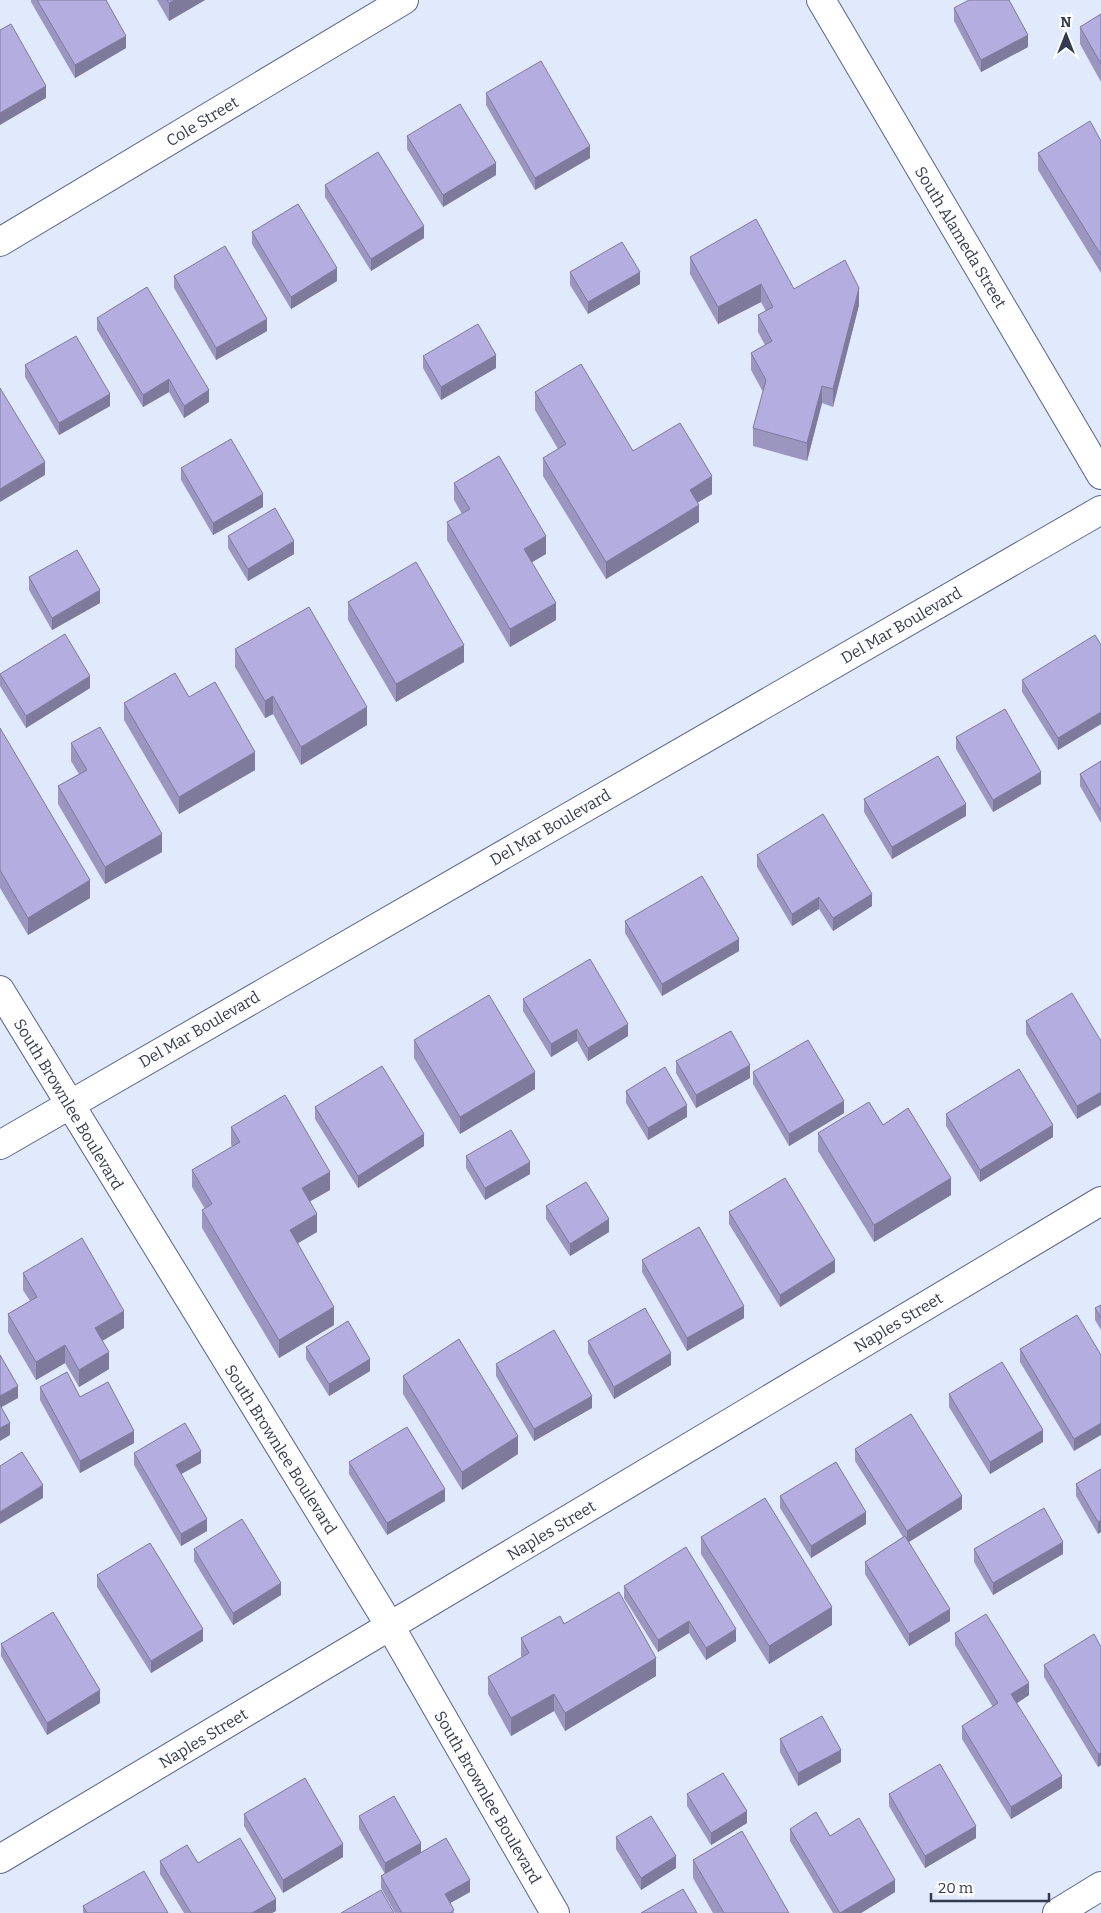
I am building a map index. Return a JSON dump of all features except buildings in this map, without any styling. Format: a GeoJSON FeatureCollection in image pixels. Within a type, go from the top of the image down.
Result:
{"type":"FeatureCollection","features":[{"type":"Feature","properties":{"kind":"street","name":"Cole Street"},"geometry":{"type":"LineString","coordinates":[[0,242],[404,0]]}},
{"type":"Feature","properties":{"kind":"street","name":"South Alameda Street"},"geometry":{"type":"LineString","coordinates":[[821,0],[1101,475]]}},
{"type":"Feature","properties":{"kind":"street","name":"Del Mar Boulevard"},"geometry":{"type":"LineString","coordinates":[[0,1145],[1101,510]]}},
{"type":"Feature","properties":{"kind":"street","name":"South Brownlee Boulevard"},"geometry":{"type":"LineString","coordinates":[[0,990],[390,1626],[555,1913]]}},
{"type":"Feature","properties":{"kind":"street","name":"Naples Street"},"geometry":{"type":"LineString","coordinates":[[0,1859],[1101,1201]]}},
{"type":"Feature","properties":{"kind":"street"},"geometry":{"type":"LineString","coordinates":[[1057,1913],[1101,1886]]}}]}
